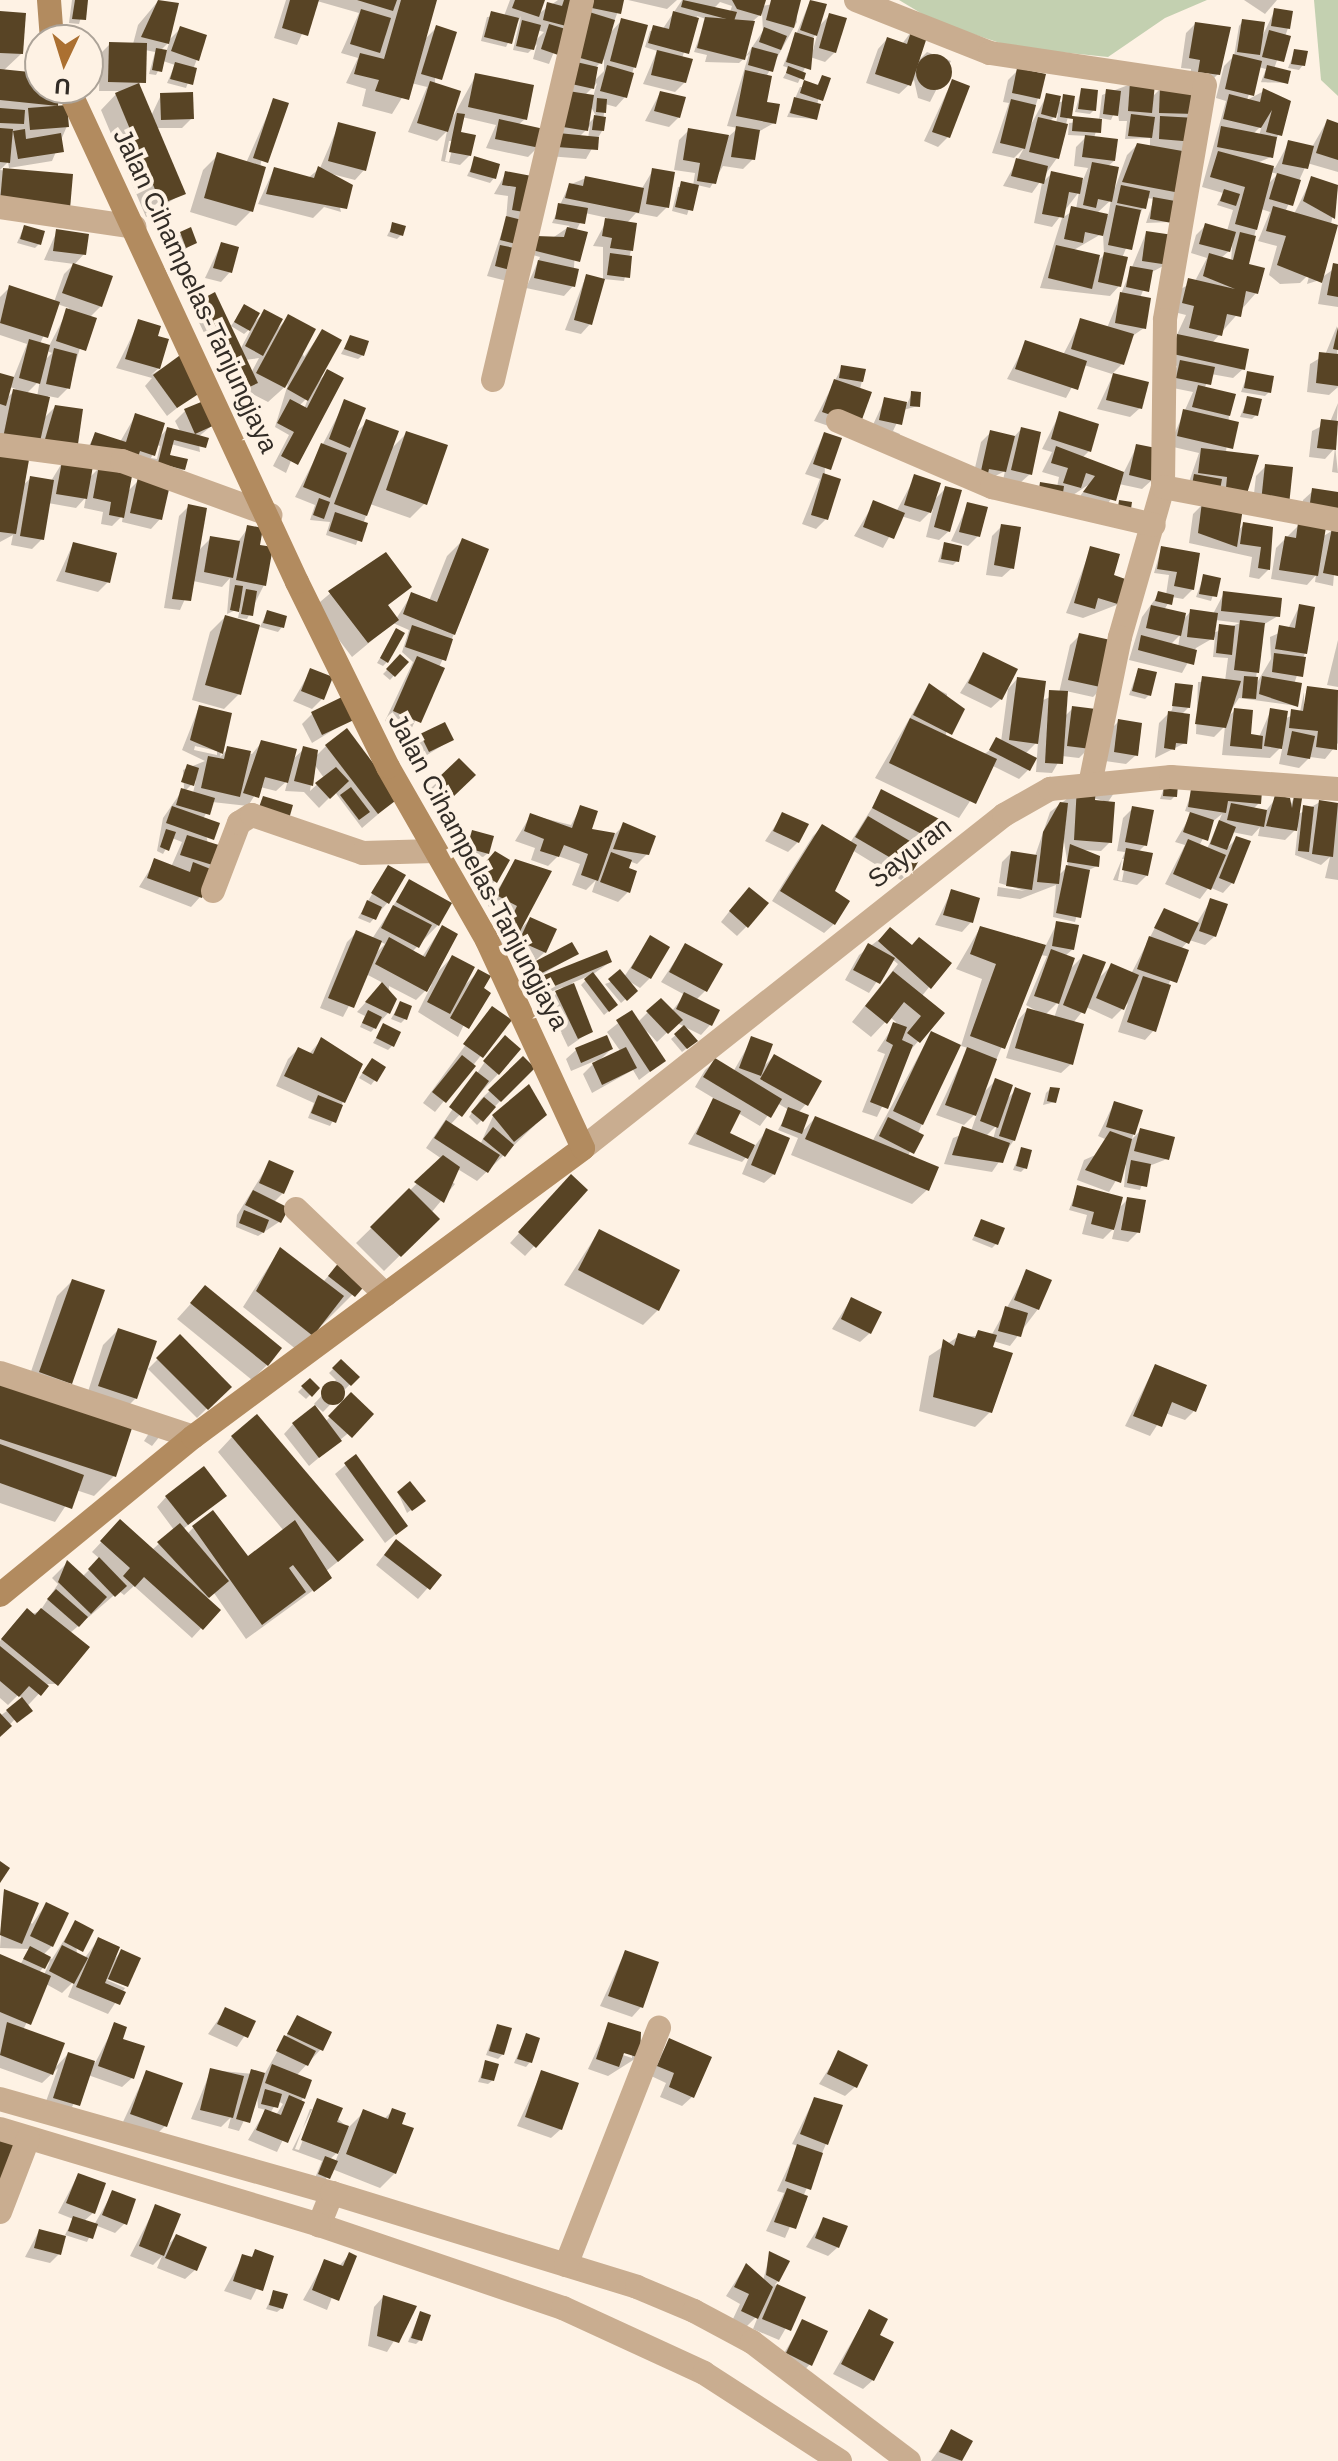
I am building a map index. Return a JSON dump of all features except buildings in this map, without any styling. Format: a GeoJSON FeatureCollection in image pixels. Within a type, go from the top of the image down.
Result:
{"type":"FeatureCollection","features":[{"type":"Feature","properties":{"kind":"main road"},"geometry":{"type":"LineString","coordinates":[[49,0],[51,24]]}},
{"type":"Feature","properties":{"kind":"main road","name":"Jalan Cihampelas-Tanjungjaya"},"geometry":{"type":"LineString","coordinates":[[76,104],[270,515],[435,851],[538,1042],[583,1148]]}},
{"type":"Feature","properties":{"kind":"main road"},"geometry":{"type":"LineString","coordinates":[[0,1594],[193,1437],[583,1148]]}},
{"type":"Feature","properties":{"kind":"street"},"geometry":{"type":"LineString","coordinates":[[493,380],[582,0]]}},
{"type":"Feature","properties":{"kind":"street"},"geometry":{"type":"LineString","coordinates":[[856,0],[990,53],[1205,85],[1165,320],[1163,487],[1120,637],[1091,780]]}},
{"type":"Feature","properties":{"kind":"street"},"geometry":{"type":"LineString","coordinates":[[0,207],[135,227]]}},
{"type":"Feature","properties":{"kind":"street"},"geometry":{"type":"LineString","coordinates":[[838,421],[992,487],[1154,525]]}},
{"type":"Feature","properties":{"kind":"street"},"geometry":{"type":"LineString","coordinates":[[0,445],[122,461],[270,515]]}},
{"type":"Feature","properties":{"kind":"street"},"geometry":{"type":"LineString","coordinates":[[1163,487],[1338,520]]}},
{"type":"Feature","properties":{"kind":"street","name":"Sayuran"},"geometry":{"type":"LineString","coordinates":[[583,1148],[1004,815],[1050,789],[1091,780],[1171,777],[1338,789]]}},
{"type":"Feature","properties":{"kind":"street"},"geometry":{"type":"LineString","coordinates":[[213,891],[239,823],[252,815],[363,853],[435,851]]}},
{"type":"Feature","properties":{"kind":"street"},"geometry":{"type":"LineString","coordinates":[[296,1209],[386,1295]]}},
{"type":"Feature","properties":{"kind":"street"},"geometry":{"type":"LineString","coordinates":[[0,1373],[193,1437]]}},
{"type":"Feature","properties":{"kind":"street"},"geometry":{"type":"LineString","coordinates":[[566,2265],[659,2028]]}},
{"type":"Feature","properties":{"kind":"street"},"geometry":{"type":"LineString","coordinates":[[0,2099],[122,2148],[326,2209],[566,2265],[637,2287],[752,2342],[909,2461]]}},
{"type":"Feature","properties":{"kind":"street"},"geometry":{"type":"LineString","coordinates":[[0,2129],[28,2139],[122,2148],[326,2209],[563,2308],[704,2373],[840,2461]]}},
{"type":"Feature","properties":{"kind":"street"},"geometry":{"type":"LineString","coordinates":[[0,2212],[28,2139]]}},
{"type":"Feature","properties":{"kind":"green space"},"geometry":{"type":"Polygon","coordinates":[[[899,0],[1207,0],[1165,18],[1108,57],[1012,47],[934,21],[899,0]]]}},
{"type":"Feature","properties":{"kind":"green space"},"geometry":{"type":"Polygon","coordinates":[[[1314,0],[1338,0],[1338,96],[1321,80],[1314,0]]]}}]}
